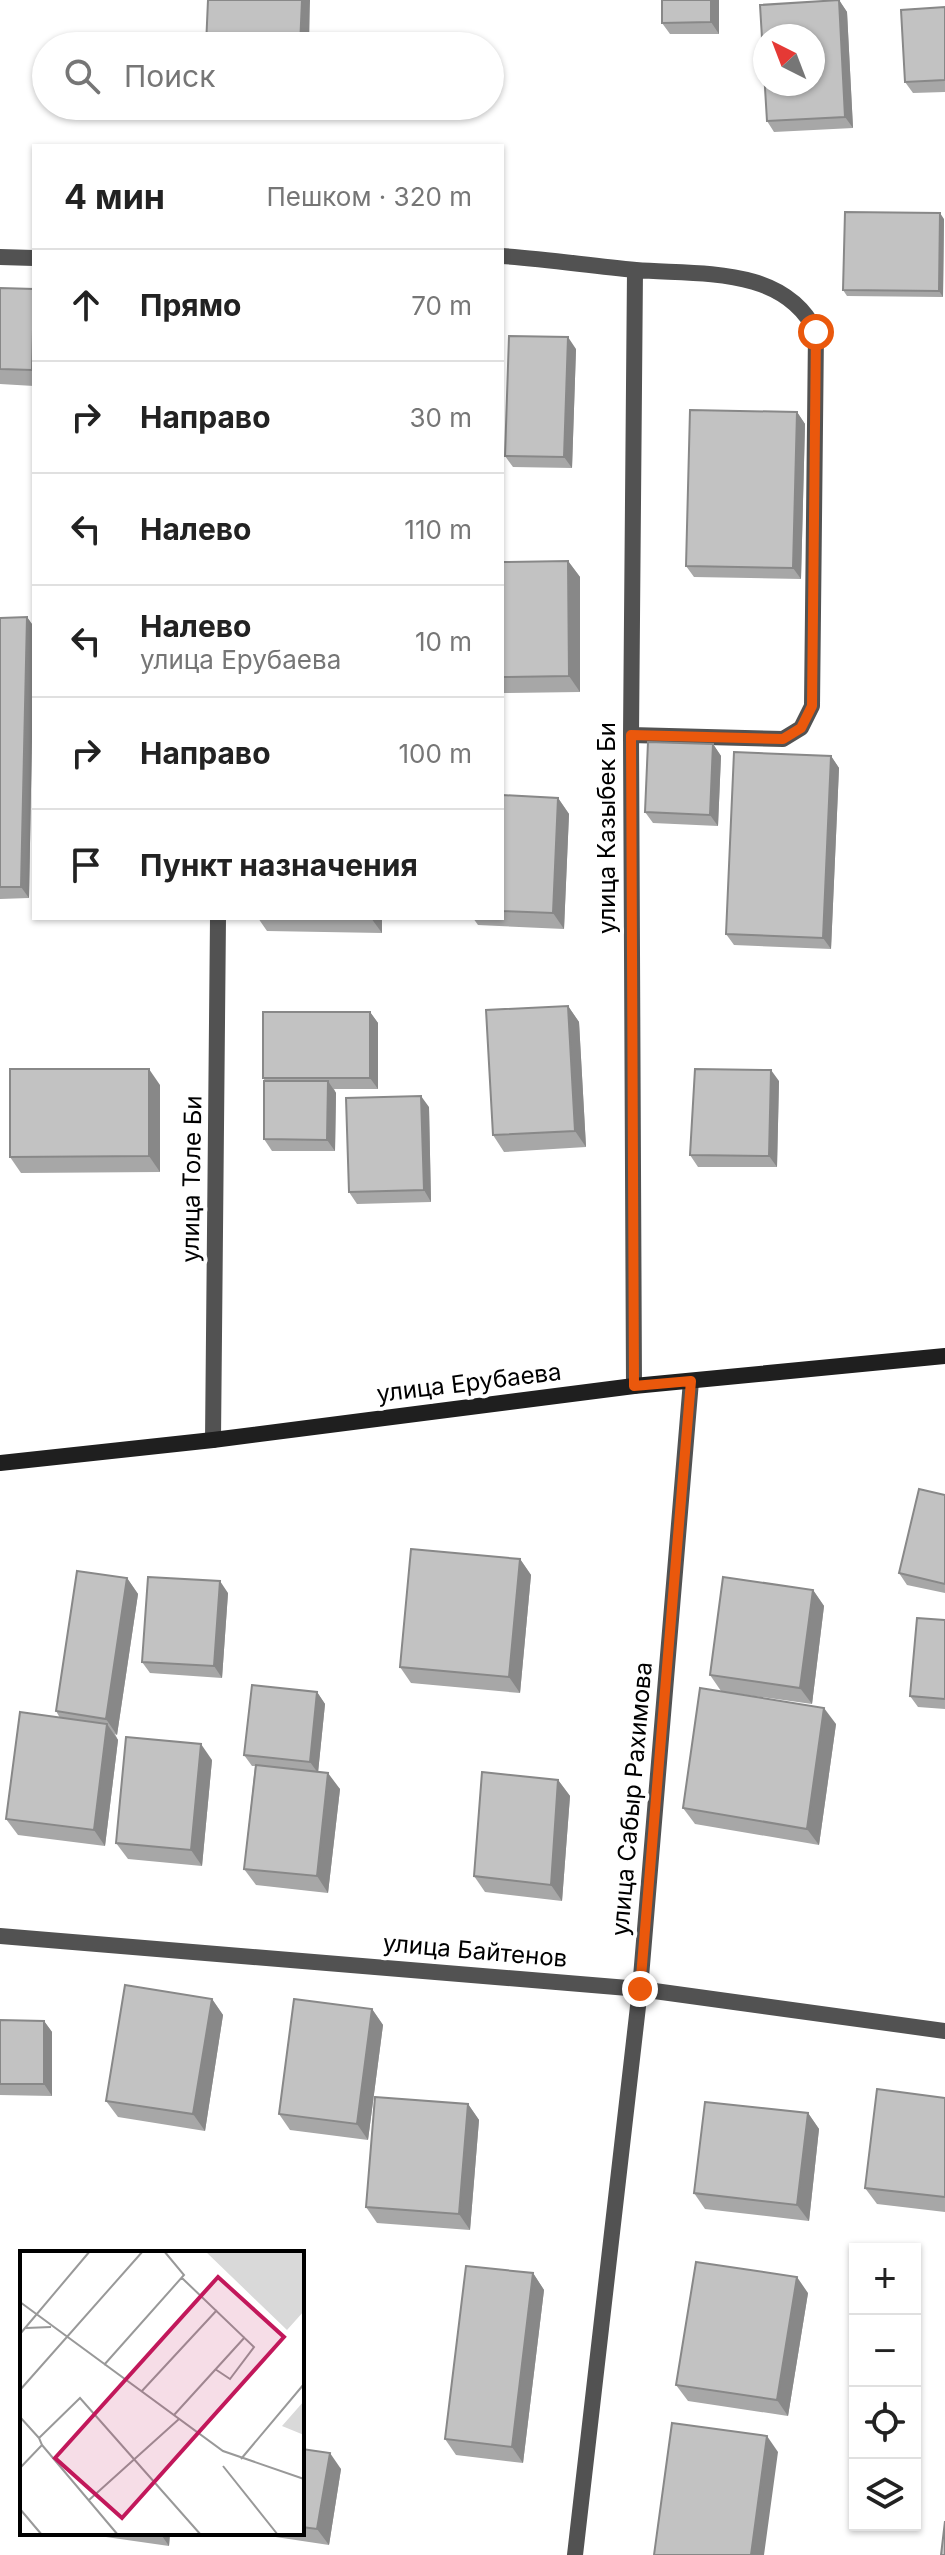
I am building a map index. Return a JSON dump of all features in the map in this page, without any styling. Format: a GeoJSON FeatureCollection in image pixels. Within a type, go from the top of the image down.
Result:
{"type":"FeatureCollection","features":[{"type":"Feature","properties":{"kind":"street"},"geometry":{"type":"LineString","coordinates":[[504,256],[635,270],[725,275],[777,291],[810,320],[816,332],[812,706],[801,728],[783,739],[631,735]]}},
{"type":"Feature","properties":{"kind":"street"},"geometry":{"type":"LineString","coordinates":[[0,257],[32,258]]}},
{"type":"Feature","properties":{"kind":"street","name":"улица Казыбек Би"},"geometry":{"type":"LineString","coordinates":[[634,1386],[631,735],[635,270]]}},
{"type":"Feature","properties":{"kind":"street","name":"улица Толе Би"},"geometry":{"type":"LineString","coordinates":[[213,1440],[218,920]]}},
{"type":"Feature","properties":{"kind":"street","name":"улица Ерубаева"},"geometry":{"type":"LineString","coordinates":[[0,1463],[213,1440],[634,1386],[945,1356]]}},
{"type":"Feature","properties":{"kind":"street","name":"улица Сабыр Рахимова"},"geometry":{"type":"LineString","coordinates":[[575,2555],[640,1989],[691,1381]]}},
{"type":"Feature","properties":{"kind":"street","name":"улица Байтенов"},"geometry":{"type":"LineString","coordinates":[[0,1936],[640,1989],[945,2031]]}},
{"type":"Feature","properties":{"kind":"building"},"geometry":{"type":"Polygon","coordinates":[[[208,0],[302,0],[301,32],[207,32],[208,0]]]}},
{"type":"Feature","properties":{"kind":"building"},"geometry":{"type":"Polygon","coordinates":[[[662,0],[711,0],[711,22],[662,23],[662,0]]]}},
{"type":"Feature","properties":{"kind":"building"},"geometry":{"type":"Polygon","coordinates":[[[839,0],[845,117],[767,121],[765,96],[825,96],[825,24],[761,24],[760,5],[839,0]]]}},
{"type":"Feature","properties":{"kind":"building"},"geometry":{"type":"Polygon","coordinates":[[[945,7],[945,80],[905,82],[901,10],[945,7]]]}},
{"type":"Feature","properties":{"kind":"building"},"geometry":{"type":"Polygon","coordinates":[[[845,212],[940,213],[939,291],[843,290],[845,212]]]}},
{"type":"Feature","properties":{"kind":"building"},"geometry":{"type":"Polygon","coordinates":[[[0,288],[32,289],[32,370],[0,369],[0,288]]]}},
{"type":"Feature","properties":{"kind":"building"},"geometry":{"type":"Polygon","coordinates":[[[509,336],[568,337],[564,457],[505,456],[509,336]]]}},
{"type":"Feature","properties":{"kind":"building"},"geometry":{"type":"Polygon","coordinates":[[[690,410],[797,412],[793,568],[686,566],[690,410]]]}},
{"type":"Feature","properties":{"kind":"building"},"geometry":{"type":"Polygon","coordinates":[[[568,561],[569,676],[504,677],[504,562],[568,561]]]}},
{"type":"Feature","properties":{"kind":"building"},"geometry":{"type":"Polygon","coordinates":[[[27,617],[21,887],[0,887],[0,618],[27,617]]]}},
{"type":"Feature","properties":{"kind":"building"},"geometry":{"type":"Polygon","coordinates":[[[648,742],[713,744],[710,815],[645,812],[648,742]]]}},
{"type":"Feature","properties":{"kind":"building"},"geometry":{"type":"Polygon","coordinates":[[[734,752],[831,756],[823,938],[726,934],[734,752]]]}},
{"type":"Feature","properties":{"kind":"building"},"geometry":{"type":"Polygon","coordinates":[[[504,795],[558,798],[553,913],[504,911],[504,795]]]}},
{"type":"Feature","properties":{"kind":"building"},"geometry":{"type":"Polygon","coordinates":[[[568,1006],[575,1131],[493,1135],[486,1010],[568,1006]]]}},
{"type":"Feature","properties":{"kind":"building"},"geometry":{"type":"Polygon","coordinates":[[[263,1012],[370,1012],[370,1078],[263,1078],[263,1012]]]}},
{"type":"Feature","properties":{"kind":"building"},"geometry":{"type":"Polygon","coordinates":[[[10,1069],[149,1069],[149,1156],[10,1157],[10,1069]]]}},
{"type":"Feature","properties":{"kind":"building"},"geometry":{"type":"Polygon","coordinates":[[[695,1069],[771,1070],[769,1156],[690,1155],[695,1069]]]}},
{"type":"Feature","properties":{"kind":"building"},"geometry":{"type":"Polygon","coordinates":[[[264,1081],[328,1081],[327,1140],[264,1139],[264,1081]]]}},
{"type":"Feature","properties":{"kind":"building"},"geometry":{"type":"Polygon","coordinates":[[[421,1096],[424,1190],[349,1192],[346,1098],[421,1096]]]}},
{"type":"Feature","properties":{"kind":"building"},"geometry":{"type":"Polygon","coordinates":[[[919,1489],[945,1495],[945,1584],[899,1573],[919,1489]]]}},
{"type":"Feature","properties":{"kind":"building"},"geometry":{"type":"Polygon","coordinates":[[[411,1549],[520,1559],[509,1677],[400,1667],[411,1549]]]}},
{"type":"Feature","properties":{"kind":"building"},"geometry":{"type":"Polygon","coordinates":[[[77,1571],[127,1578],[106,1719],[56,1711],[77,1571]]]}},
{"type":"Feature","properties":{"kind":"building"},"geometry":{"type":"Polygon","coordinates":[[[148,1577],[220,1581],[214,1666],[142,1662],[148,1577]]]}},
{"type":"Feature","properties":{"kind":"building"},"geometry":{"type":"Polygon","coordinates":[[[723,1577],[813,1590],[800,1688],[710,1675],[723,1577]]]}},
{"type":"Feature","properties":{"kind":"building"},"geometry":{"type":"Polygon","coordinates":[[[917,1618],[945,1620],[945,1699],[910,1696],[917,1618]]]}},
{"type":"Feature","properties":{"kind":"building"},"geometry":{"type":"Polygon","coordinates":[[[252,1685],[317,1692],[310,1762],[244,1755],[252,1685]]]}},
{"type":"Feature","properties":{"kind":"building"},"geometry":{"type":"Polygon","coordinates":[[[700,1688],[824,1708],[807,1829],[683,1808],[700,1688]]]}},
{"type":"Feature","properties":{"kind":"building"},"geometry":{"type":"Polygon","coordinates":[[[20,1712],[107,1724],[94,1830],[6,1819],[20,1712]]]}},
{"type":"Feature","properties":{"kind":"building"},"geometry":{"type":"Polygon","coordinates":[[[126,1737],[201,1744],[191,1850],[116,1843],[126,1737]]]}},
{"type":"Feature","properties":{"kind":"building"},"geometry":{"type":"Polygon","coordinates":[[[256,1765],[328,1773],[317,1876],[244,1869],[256,1765]]]}},
{"type":"Feature","properties":{"kind":"building"},"geometry":{"type":"Polygon","coordinates":[[[482,1772],[558,1780],[551,1885],[474,1876],[482,1772]]]}},
{"type":"Feature","properties":{"kind":"building"},"geometry":{"type":"Polygon","coordinates":[[[125,1985],[212,1999],[193,2114],[106,2101],[125,1985]]]}},
{"type":"Feature","properties":{"kind":"building"},"geometry":{"type":"Polygon","coordinates":[[[294,1999],[372,2009],[357,2124],[279,2114],[294,1999]]]}},
{"type":"Feature","properties":{"kind":"building"},"geometry":{"type":"Polygon","coordinates":[[[0,2020],[44,2021],[44,2084],[0,2084],[0,2020]]]}},
{"type":"Feature","properties":{"kind":"building"},"geometry":{"type":"Polygon","coordinates":[[[877,2089],[945,2098],[945,2197],[865,2188],[877,2089]]]}},
{"type":"Feature","properties":{"kind":"building"},"geometry":{"type":"Polygon","coordinates":[[[375,2097],[468,2104],[459,2214],[366,2207],[375,2097]]]}},
{"type":"Feature","properties":{"kind":"building"},"geometry":{"type":"Polygon","coordinates":[[[705,2102],[808,2113],[797,2205],[694,2193],[705,2102]]]}},
{"type":"Feature","properties":{"kind":"building"},"geometry":{"type":"Polygon","coordinates":[[[696,2262],[797,2277],[777,2400],[676,2385],[696,2262]]]}},
{"type":"Feature","properties":{"kind":"building"},"geometry":{"type":"Polygon","coordinates":[[[466,2266],[533,2273],[512,2447],[445,2439],[466,2266]]]}},
{"type":"Feature","properties":{"kind":"building"},"geometry":{"type":"Polygon","coordinates":[[[672,2423],[767,2436],[751,2555],[654,2555],[672,2423]]]}},
{"type":"Feature","properties":{"kind":"building"},"geometry":{"type":"Polygon","coordinates":[[[304,2449],[330,2453],[317,2529],[304,2527],[304,2449]]]}},
{"type":"Feature","properties":{"kind":"building"},"geometry":{"type":"Polygon","coordinates":[[[945,2521],[945,2555],[941,2555],[945,2521]]]}},
{"type":"Feature","properties":{"kind":"route"},"geometry":{"type":"LineString","coordinates":[[640,1989],[691,1381],[634,1386],[631,735],[783,739],[801,728],[812,706],[816,332]]}}]}
